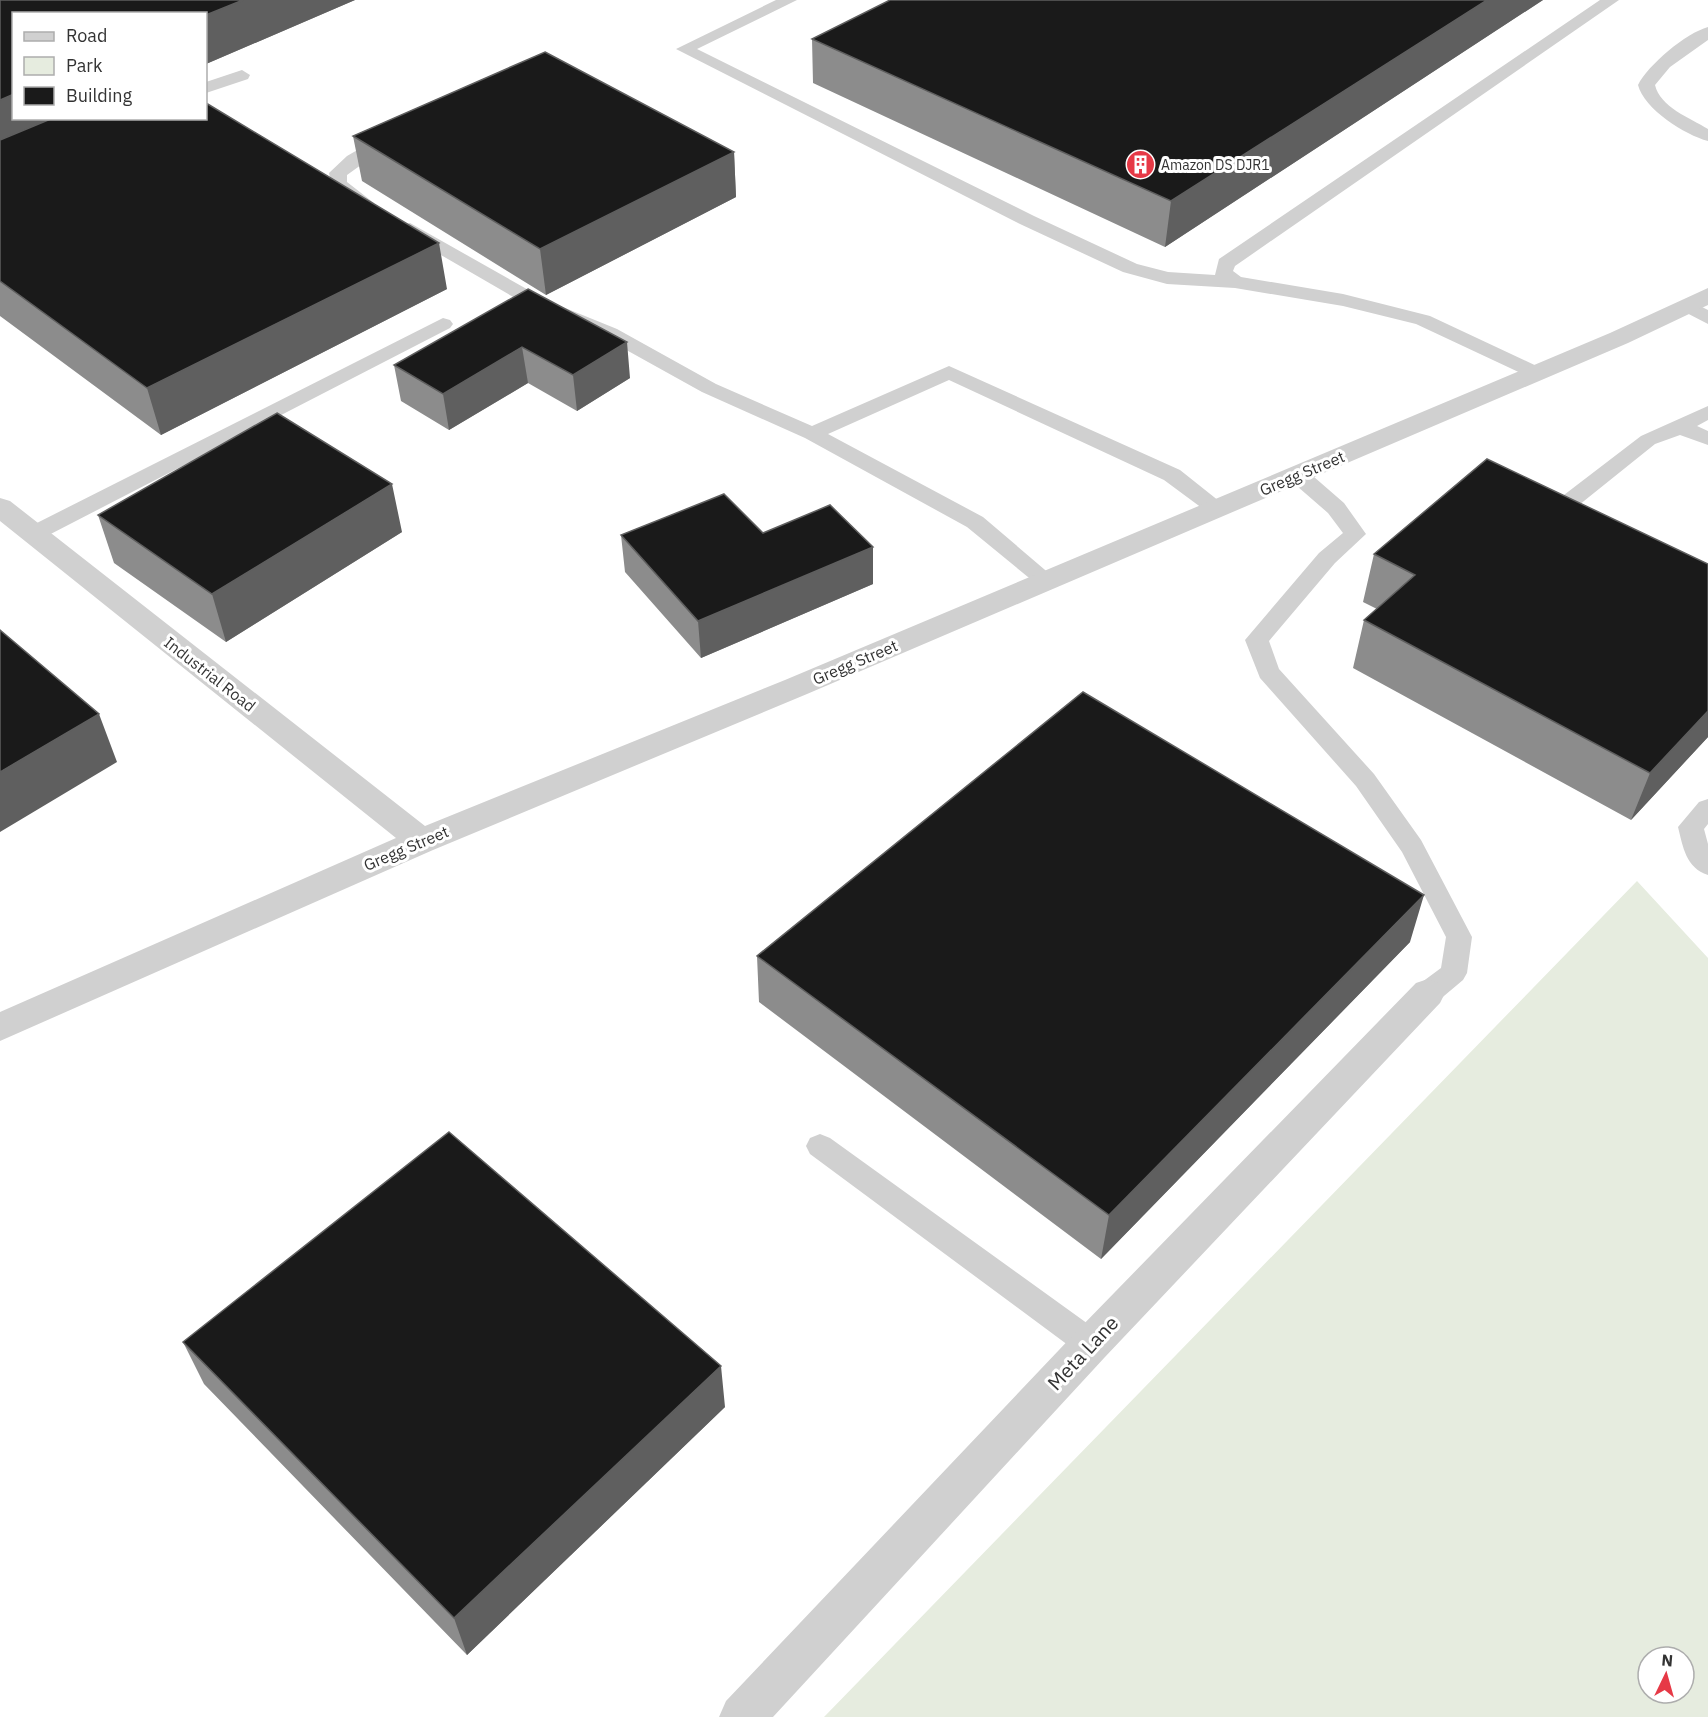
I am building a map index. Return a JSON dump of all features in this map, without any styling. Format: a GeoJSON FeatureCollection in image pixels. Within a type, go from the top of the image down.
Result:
{"type":"FeatureCollection","features":[{"type":"Feature","properties":{"kind":"street","name":"Gregg Street"},"geometry":{"type":"LineString","coordinates":[[0,1027],[421,841],[1047,581],[1536,373],[1701,306]]}},
{"type":"Feature","properties":{"kind":"street","name":"Industrial Road"},"geometry":{"type":"LineString","coordinates":[[0,507],[421,841]]}},
{"type":"Feature","properties":{"kind":"street","name":"Meta Lane"},"geometry":{"type":"LineString","coordinates":[[742,1717],[1091,1344],[1428,993]]}},
{"type":"Feature","properties":{"kind":"lane"},"geometry":{"type":"LineString","coordinates":[[789,0],[684,49],[1016,215],[1130,268],[1167,278],[1235,282],[1343,300],[1423,320],[1536,373]]}},
{"type":"Feature","properties":{"kind":"lane"},"geometry":{"type":"LineString","coordinates":[[1235,282],[1223,273],[1226,263],[1611,0]]}},
{"type":"Feature","properties":{"kind":"lane"},"geometry":{"type":"LineString","coordinates":[[1708,32],[1654,70],[1645,83],[1645,90],[1653,103],[1708,136]]}},
{"type":"Feature","properties":{"kind":"lane"},"geometry":{"type":"LineString","coordinates":[[207,88],[242,75]]}},
{"type":"Feature","properties":{"kind":"lane"},"geometry":{"type":"LineString","coordinates":[[377,210],[338,184],[338,173],[376,143],[408,128]]}},
{"type":"Feature","properties":{"kind":"lane"},"geometry":{"type":"LineString","coordinates":[[397,222],[541,305],[610,333],[709,388],[812,434],[975,522],[1047,581]]}},
{"type":"Feature","properties":{"kind":"lane"},"geometry":{"type":"LineString","coordinates":[[33,534],[443,324]]}},
{"type":"Feature","properties":{"kind":"lane"},"geometry":{"type":"LineString","coordinates":[[812,434],[949,372],[1172,475],[1218,508]]}},
{"type":"Feature","properties":{"kind":"lane"},"geometry":{"type":"LineString","coordinates":[[1603,530],[1570,510],[1568,503],[1648,440],[1680,428],[1708,412]]}},
{"type":"Feature","properties":{"kind":"lane"},"geometry":{"type":"LineString","coordinates":[[1680,428],[1708,439]]}},
{"type":"Feature","properties":{"kind":"lane"},"geometry":{"type":"LineString","coordinates":[[1298,475],[1336,508],[1355,534],[1326,558],[1257,639],[1268,672],[1365,780],[1412,847],[1459,937],[1454,973],[1428,993]]}},
{"type":"Feature","properties":{"kind":"lane"},"geometry":{"type":"LineString","coordinates":[[1708,808],[1691,827],[1698,855],[1708,865]]}},
{"type":"Feature","properties":{"kind":"lane"},"geometry":{"type":"LineString","coordinates":[[820,1146],[1026,1299],[1091,1344]]}},
{"type":"Feature","properties":{"kind":"green space"},"geometry":{"type":"Polygon","coordinates":[[[1637,881],[1708,958],[1708,1717],[824,1717],[1637,881]]]}},
{"type":"Feature","properties":{"kind":"building"},"geometry":{"type":"Polygon","coordinates":[[[0,0],[243,0],[207,15],[207,12],[12,12],[12,95],[0,100],[0,0]]]}},
{"type":"Feature","properties":{"kind":"building","name":"Amazon DS DJR1"},"geometry":{"type":"Polygon","coordinates":[[[890,0],[1487,0],[1171,201],[812,39],[890,0]]]}},
{"type":"Feature","properties":{"kind":"building"},"geometry":{"type":"Polygon","coordinates":[[[545,52],[734,152],[540,249],[353,136],[545,52]]]}},
{"type":"Feature","properties":{"kind":"building"},"geometry":{"type":"Polygon","coordinates":[[[207,104],[439,243],[147,388],[0,281],[0,140],[48,120],[207,120],[207,104]]]}},
{"type":"Feature","properties":{"kind":"building"},"geometry":{"type":"Polygon","coordinates":[[[528,289],[627,342],[573,375],[522,347],[443,394],[394,365],[528,289]]]}},
{"type":"Feature","properties":{"kind":"building"},"geometry":{"type":"Polygon","coordinates":[[[277,413],[392,484],[212,594],[98,515],[277,413]]]}},
{"type":"Feature","properties":{"kind":"building"},"geometry":{"type":"Polygon","coordinates":[[[1487,459],[1708,564],[1708,711],[1650,773],[1364,620],[1415,575],[1374,554],[1487,459]]]}},
{"type":"Feature","properties":{"kind":"building"},"geometry":{"type":"Polygon","coordinates":[[[724,494],[763,533],[830,505],[873,547],[698,621],[621,535],[724,494]]]}},
{"type":"Feature","properties":{"kind":"building"},"geometry":{"type":"Polygon","coordinates":[[[0,630],[99,714],[0,772],[0,630]]]}},
{"type":"Feature","properties":{"kind":"building"},"geometry":{"type":"Polygon","coordinates":[[[1083,692],[1424,895],[1109,1215],[757,956],[1083,692]]]}},
{"type":"Feature","properties":{"kind":"building"},"geometry":{"type":"Polygon","coordinates":[[[449,1132],[721,1366],[454,1618],[183,1342],[449,1132]]]}},
{"type":"Feature","properties":{"kind":"place","name":"Amazon DS DJR1"},"geometry":{"type":"Point","coordinates":[1140,165]}}]}
